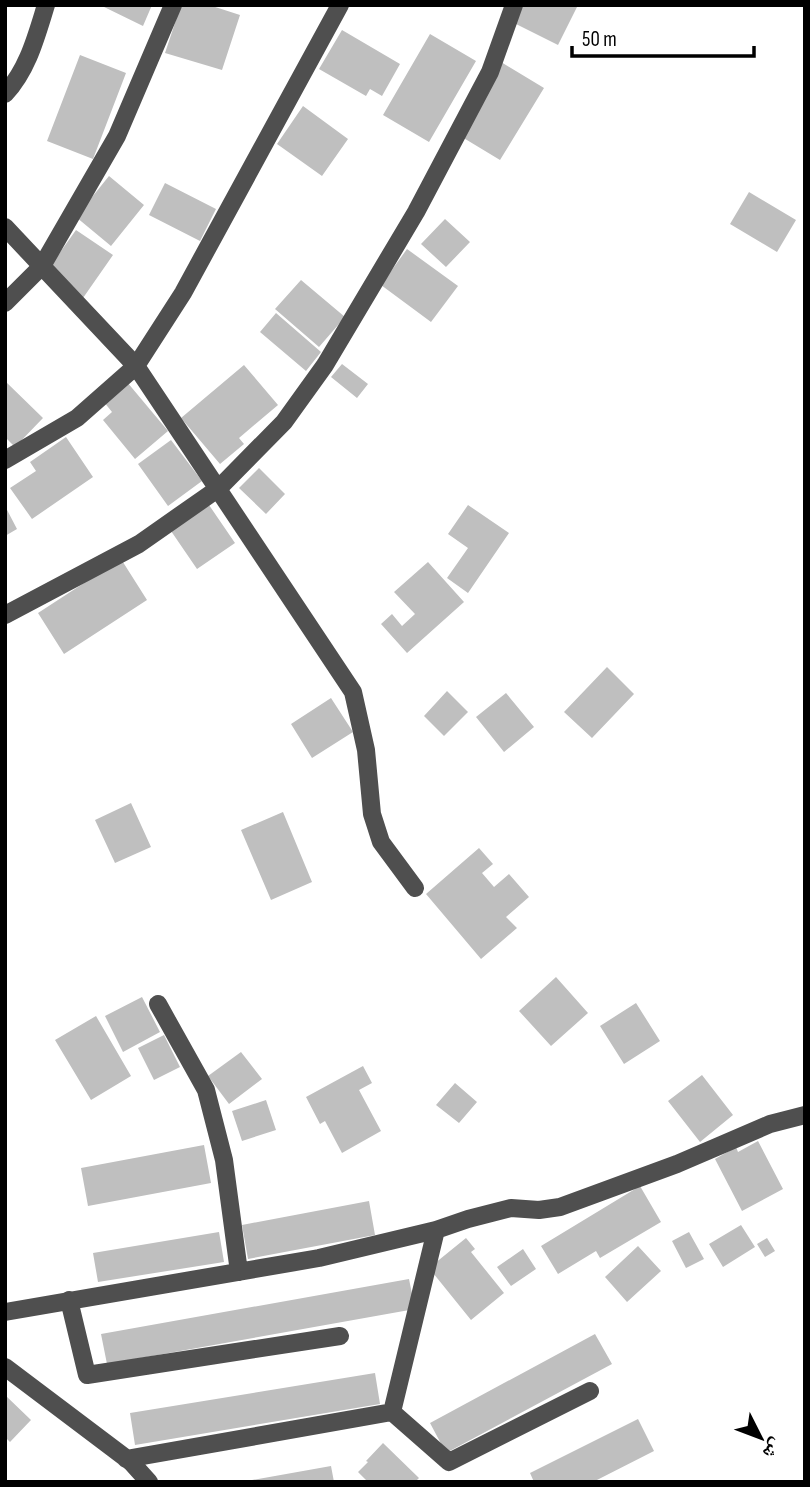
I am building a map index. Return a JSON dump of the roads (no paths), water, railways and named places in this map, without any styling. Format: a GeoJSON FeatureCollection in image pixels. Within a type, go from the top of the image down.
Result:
{"type":"FeatureCollection","features":[{"type":"Feature","properties":{"kind":"street"},"geometry":{"type":"LineString","coordinates":[[5,94],[31,54],[46,5]]}},
{"type":"Feature","properties":{"kind":"street"},"geometry":{"type":"LineString","coordinates":[[5,303],[42,265],[117,136],[173,5]]}},
{"type":"Feature","properties":{"kind":"street"},"geometry":{"type":"LineString","coordinates":[[5,460],[77,418],[136,366],[183,293],[340,5]]}},
{"type":"Feature","properties":{"kind":"street"},"geometry":{"type":"LineString","coordinates":[[5,614],[139,544],[219,488],[284,422],[325,365],[416,212],[490,72],[514,5]]}},
{"type":"Feature","properties":{"kind":"street"},"geometry":{"type":"LineString","coordinates":[[5,227],[136,366],[353,692],[366,750],[372,814],[381,842],[415,888]]}},
{"type":"Feature","properties":{"kind":"street"},"geometry":{"type":"LineString","coordinates":[[158,1004],[206,1090],[224,1160],[239,1272]]}},
{"type":"Feature","properties":{"kind":"street"},"geometry":{"type":"LineString","coordinates":[[5,1312],[318,1258],[436,1230],[511,1208],[539,1210],[560,1207],[677,1164],[770,1124],[805,1115]]}},
{"type":"Feature","properties":{"kind":"street"},"geometry":{"type":"LineString","coordinates":[[392,1412],[436,1230]]}},
{"type":"Feature","properties":{"kind":"street"},"geometry":{"type":"LineString","coordinates":[[69,1300],[87,1375],[340,1336]]}},
{"type":"Feature","properties":{"kind":"street"},"geometry":{"type":"LineString","coordinates":[[5,1367],[126,1459],[149,1482]]}},
{"type":"Feature","properties":{"kind":"street"},"geometry":{"type":"LineString","coordinates":[[392,1412],[449,1462],[590,1391]]}},
{"type":"Feature","properties":{"kind":"street"},"geometry":{"type":"LineString","coordinates":[[126,1459],[392,1412]]}}]}
